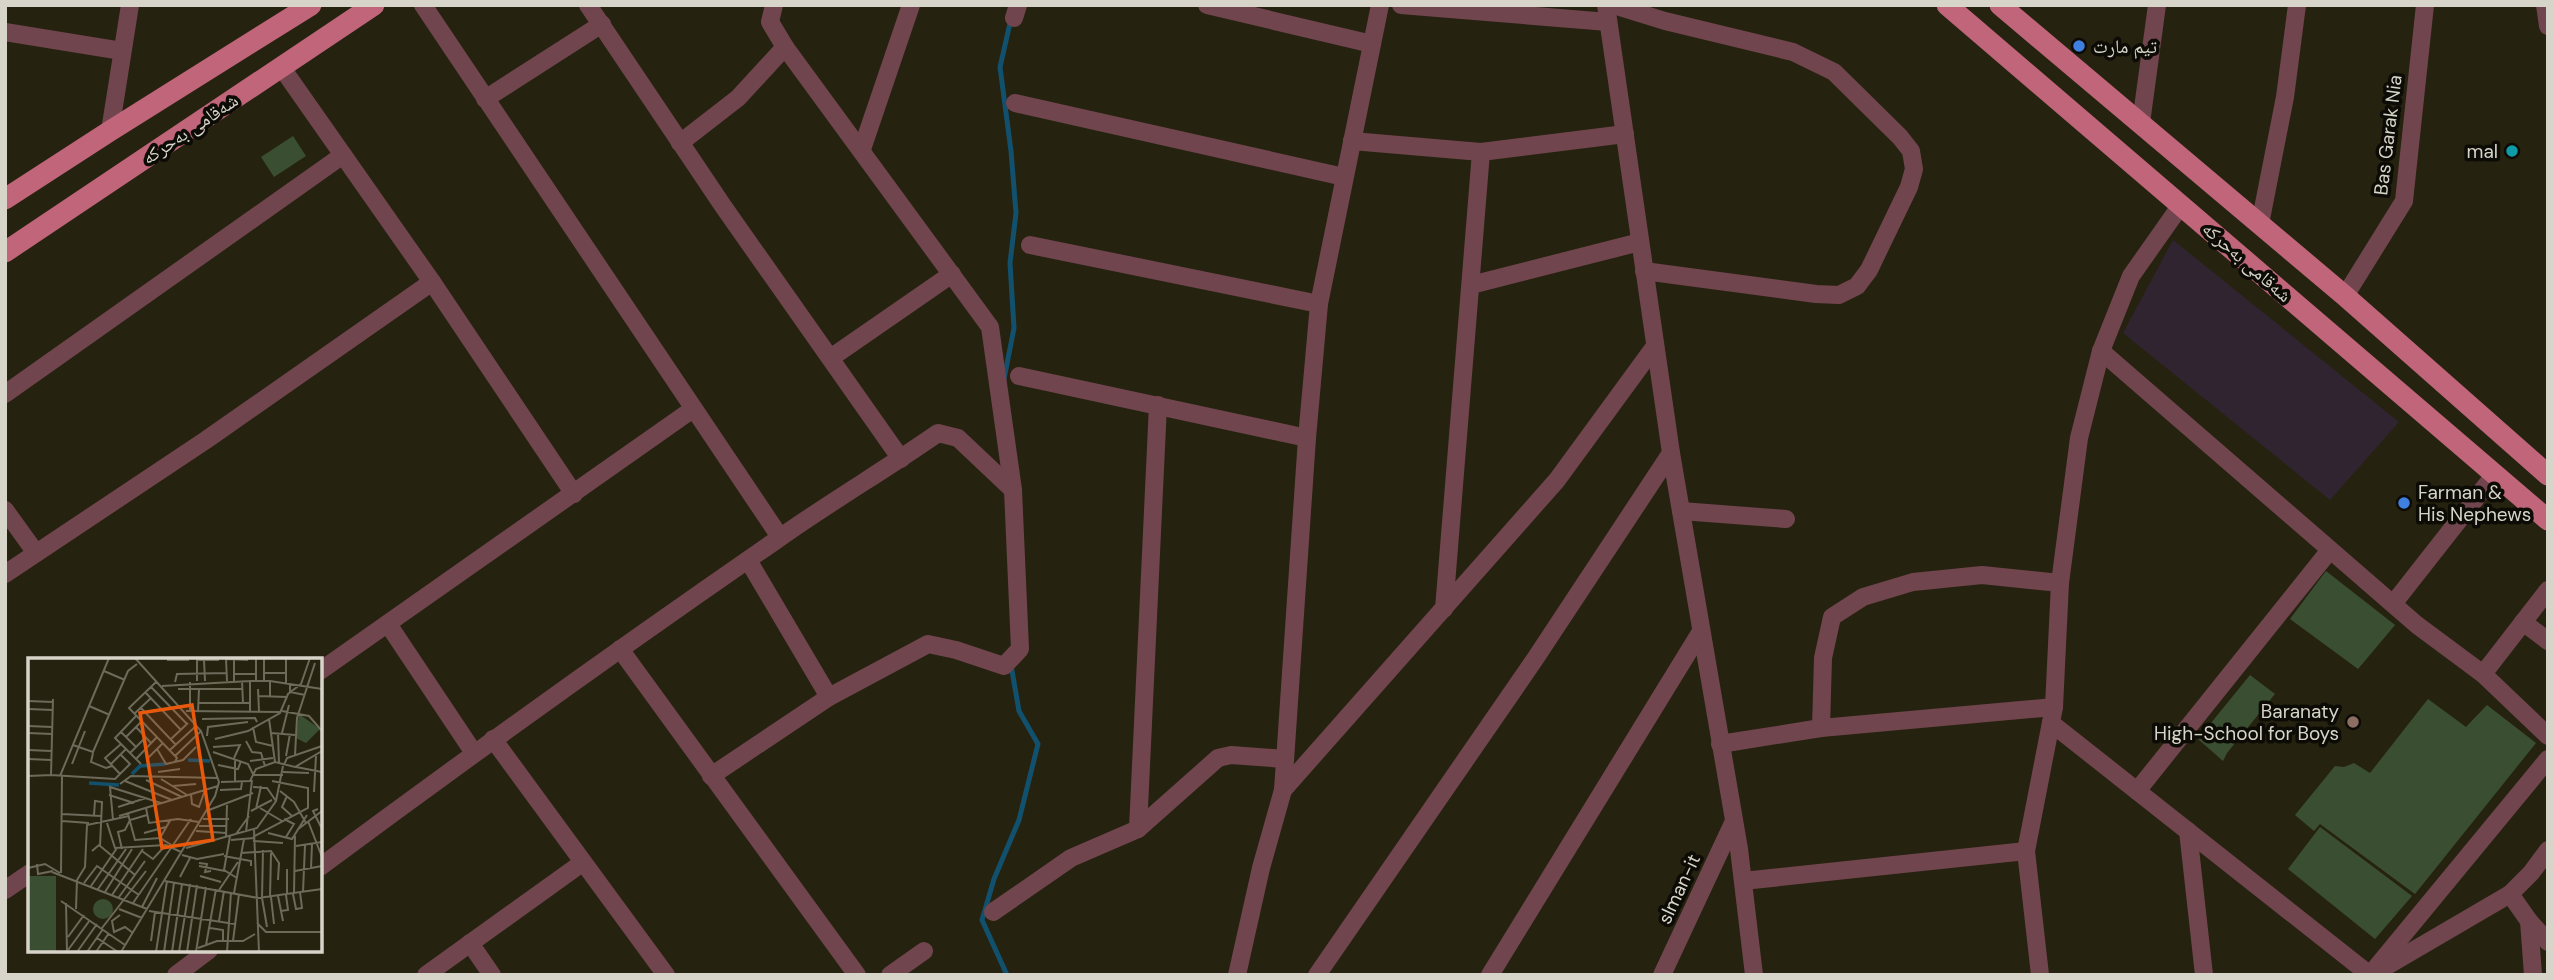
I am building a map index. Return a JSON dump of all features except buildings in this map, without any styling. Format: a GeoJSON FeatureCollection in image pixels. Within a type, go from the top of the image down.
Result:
{"type":"FeatureCollection","features":[{"type":"Feature","properties":{"kind":"main road","name":"شەقامی بەحرکە"},"geometry":{"type":"LineString","coordinates":[[5,199],[311,5]]}},
{"type":"Feature","properties":{"kind":"main road","name":"شەقامی بەحرکە"},"geometry":{"type":"LineString","coordinates":[[5,252],[374,5]]}},
{"type":"Feature","properties":{"kind":"main road","name":"شەقامی بەحرکە"},"geometry":{"type":"LineString","coordinates":[[1947,5],[2544,516]]}},
{"type":"Feature","properties":{"kind":"main road","name":"شەقامی بەحرکە"},"geometry":{"type":"LineString","coordinates":[[2000,5],[2345,296],[2548,475]]}},
{"type":"Feature","properties":{"kind":"main road"},"geometry":{"type":"LineString","coordinates":[[2544,516],[2536,499],[2548,488]]}},
{"type":"Feature","properties":{"kind":"street"},"geometry":{"type":"LineString","coordinates":[[110,131],[130,5]]}},
{"type":"Feature","properties":{"kind":"street"},"geometry":{"type":"LineString","coordinates":[[423,5],[780,537]]}},
{"type":"Feature","properties":{"kind":"street"},"geometry":{"type":"LineString","coordinates":[[589,5],[680,143],[901,459]]}},
{"type":"Feature","properties":{"kind":"street"},"geometry":{"type":"LineString","coordinates":[[711,776],[829,697],[928,643],[1004,666],[1020,649],[1013,490],[990,327],[785,47],[770,22],[774,5]]}},
{"type":"Feature","properties":{"kind":"street"},"geometry":{"type":"LineString","coordinates":[[862,149],[911,5]]}},
{"type":"Feature","properties":{"kind":"street"},"geometry":{"type":"LineString","coordinates":[[1207,5],[1372,44]]}},
{"type":"Feature","properties":{"kind":"street"},"geometry":{"type":"LineString","coordinates":[[1237,975],[1261,868],[1283,790],[1319,304],[1380,5]]}},
{"type":"Feature","properties":{"kind":"street"},"geometry":{"type":"LineString","coordinates":[[1401,5],[1609,11],[1665,21],[1793,52],[1834,72],[1911,151],[1914,169],[1909,187],[1869,270],[1857,286],[1839,295],[1683,278],[1644,271]]}},
{"type":"Feature","properties":{"kind":"street"},"geometry":{"type":"LineString","coordinates":[[2140,123],[2157,5]]}},
{"type":"Feature","properties":{"kind":"street"},"geometry":{"type":"LineString","coordinates":[[2260,224],[2285,97],[2297,5]]}},
{"type":"Feature","properties":{"kind":"street","name":"Bas Garak Nia"},"geometry":{"type":"LineString","coordinates":[[2345,296],[2404,201],[2425,5]]}},
{"type":"Feature","properties":{"kind":"street"},"geometry":{"type":"LineString","coordinates":[[2545,5],[2548,26]]}},
{"type":"Feature","properties":{"kind":"street"},"geometry":{"type":"LineString","coordinates":[[1609,11],[1671,453],[1734,821],[1754,975]]}},
{"type":"Feature","properties":{"kind":"street"},"geometry":{"type":"LineString","coordinates":[[485,99],[602,24]]}},
{"type":"Feature","properties":{"kind":"street"},"geometry":{"type":"LineString","coordinates":[[5,32],[122,51]]}},
{"type":"Feature","properties":{"kind":"street"},"geometry":{"type":"LineString","coordinates":[[680,143],[738,99],[785,47]]}},
{"type":"Feature","properties":{"kind":"street"},"geometry":{"type":"LineString","coordinates":[[282,68],[432,282],[575,494]]}},
{"type":"Feature","properties":{"kind":"street"},"geometry":{"type":"LineString","coordinates":[[1015,103],[1344,177]]}},
{"type":"Feature","properties":{"kind":"street"},"geometry":{"type":"LineString","coordinates":[[1352,141],[1481,152],[1625,134]]}},
{"type":"Feature","properties":{"kind":"street"},"geometry":{"type":"LineString","coordinates":[[1444,609],[1481,152]]}},
{"type":"Feature","properties":{"kind":"street"},"geometry":{"type":"LineString","coordinates":[[5,394],[343,155]]}},
{"type":"Feature","properties":{"kind":"street"},"geometry":{"type":"LineString","coordinates":[[2040,975],[2026,851],[2052,715],[2060,583],[2080,438],[2101,351],[2131,276],[2181,205]]}},
{"type":"Feature","properties":{"kind":"street"},"geometry":{"type":"LineString","coordinates":[[1471,285],[1640,242]]}},
{"type":"Feature","properties":{"kind":"street"},"geometry":{"type":"LineString","coordinates":[[1030,245],[1319,304]]}},
{"type":"Feature","properties":{"kind":"street"},"geometry":{"type":"LineString","coordinates":[[832,357],[952,274]]}},
{"type":"Feature","properties":{"kind":"street"},"geometry":{"type":"LineString","coordinates":[[5,574],[206,440],[432,282]]}},
{"type":"Feature","properties":{"kind":"street"},"geometry":{"type":"LineString","coordinates":[[1283,790],[1556,480],[1655,346]]}},
{"type":"Feature","properties":{"kind":"street"},"geometry":{"type":"LineString","coordinates":[[2101,351],[2417,625],[2483,674],[2548,736]]}},
{"type":"Feature","properties":{"kind":"street"},"geometry":{"type":"LineString","coordinates":[[1019,376],[1307,438]]}},
{"type":"Feature","properties":{"kind":"street"},"geometry":{"type":"LineString","coordinates":[[1138,829],[1158,405]]}},
{"type":"Feature","properties":{"kind":"street"},"geometry":{"type":"LineString","coordinates":[[322,670],[693,409]]}},
{"type":"Feature","properties":{"kind":"street"},"geometry":{"type":"LineString","coordinates":[[322,866],[620,649],[780,537],[937,433],[958,438],[1013,490]]}},
{"type":"Feature","properties":{"kind":"street"},"geometry":{"type":"LineString","coordinates":[[1317,975],[1527,670],[1671,453]]}},
{"type":"Feature","properties":{"kind":"street"},"geometry":{"type":"LineString","coordinates":[[2393,604],[2495,474]]}},
{"type":"Feature","properties":{"kind":"street"},"geometry":{"type":"LineString","coordinates":[[5,510],[36,553]]}},
{"type":"Feature","properties":{"kind":"street"},"geometry":{"type":"LineString","coordinates":[[1681,511],[1786,519]]}},
{"type":"Feature","properties":{"kind":"street"},"geometry":{"type":"LineString","coordinates":[[2137,791],[2330,550]]}},
{"type":"Feature","properties":{"kind":"street"},"geometry":{"type":"LineString","coordinates":[[748,560],[829,697]]}},
{"type":"Feature","properties":{"kind":"street"},"geometry":{"type":"LineString","coordinates":[[1821,729],[1823,657],[1832,617],[1863,597],[1913,582],[1982,575],[2060,583]]}},
{"type":"Feature","properties":{"kind":"street"},"geometry":{"type":"LineString","coordinates":[[2483,674],[2548,590]]}},
{"type":"Feature","properties":{"kind":"street"},"geometry":{"type":"LineString","coordinates":[[2523,622],[2548,641]]}},
{"type":"Feature","properties":{"kind":"street"},"geometry":{"type":"LineString","coordinates":[[388,624],[474,753]]}},
{"type":"Feature","properties":{"kind":"street"},"geometry":{"type":"LineString","coordinates":[[1490,975],[1700,633]]}},
{"type":"Feature","properties":{"kind":"street"},"geometry":{"type":"LineString","coordinates":[[620,649],[857,975]]}},
{"type":"Feature","properties":{"kind":"street"},"geometry":{"type":"LineString","coordinates":[[1720,744],[1821,729],[2052,715],[2137,791],[2370,975]]}},
{"type":"Feature","properties":{"kind":"street"},"geometry":{"type":"LineString","coordinates":[[493,739],[666,975]]}},
{"type":"Feature","properties":{"kind":"street"},"geometry":{"type":"LineString","coordinates":[[993,912],[1071,858],[1138,829],[1218,758],[1231,755],[1285,759]]}},
{"type":"Feature","properties":{"kind":"street"},"geometry":{"type":"LineString","coordinates":[[2370,975],[2548,759]]}},
{"type":"Feature","properties":{"kind":"street","name":"slman-it"},"geometry":{"type":"LineString","coordinates":[[1662,975],[1734,821]]}},
{"type":"Feature","properties":{"kind":"street"},"geometry":{"type":"LineString","coordinates":[[2188,831],[2204,975]]}},
{"type":"Feature","properties":{"kind":"street"},"geometry":{"type":"LineString","coordinates":[[2370,975],[2510,894],[2531,873],[2548,850]]}},
{"type":"Feature","properties":{"kind":"street"},"geometry":{"type":"LineString","coordinates":[[1743,881],[2026,851]]}},
{"type":"Feature","properties":{"kind":"street"},"geometry":{"type":"LineString","coordinates":[[426,975],[582,863]]}},
{"type":"Feature","properties":{"kind":"street"},"geometry":{"type":"LineString","coordinates":[[5,890],[28,874]]}},
{"type":"Feature","properties":{"kind":"street"},"geometry":{"type":"LineString","coordinates":[[2510,894],[2548,942]]}},
{"type":"Feature","properties":{"kind":"street"},"geometry":{"type":"LineString","coordinates":[[2529,921],[2533,975]]}},
{"type":"Feature","properties":{"kind":"street"},"geometry":{"type":"LineString","coordinates":[[470,943],[492,975]]}},
{"type":"Feature","properties":{"kind":"street"},"geometry":{"type":"LineString","coordinates":[[890,975],[924,951]]}},
{"type":"Feature","properties":{"kind":"street"},"geometry":{"type":"LineString","coordinates":[[176,975],[206,952]]}},
{"type":"Feature","properties":{"kind":"shaded area"},"geometry":{"type":"Polygon","coordinates":[[[2173,240],[2399,422],[2330,500],[2123,333],[2173,240]]]}},
{"type":"Feature","properties":{"kind":"green space"},"geometry":{"type":"Polygon","coordinates":[[[293,136],[306,156],[274,177],[261,157],[293,136]]]}},
{"type":"Feature","properties":{"kind":"green space"},"geometry":{"type":"Polygon","coordinates":[[[2326,571],[2395,625],[2358,669],[2290,619],[2326,571]]]}},
{"type":"Feature","properties":{"kind":"green space"},"geometry":{"type":"Polygon","coordinates":[[[2250,675],[2275,694],[2223,761],[2198,739],[2250,675]]]}},
{"type":"Feature","properties":{"kind":"green space"},"geometry":{"type":"Polygon","coordinates":[[[2428,699],[2466,727],[2487,705],[2536,743],[2415,894],[2320,824],[2314,831],[2295,815],[2335,766],[2344,767],[2354,763],[2370,773],[2428,699]]]}},
{"type":"Feature","properties":{"kind":"green space"},"geometry":{"type":"Polygon","coordinates":[[[2320,827],[2412,896],[2375,939],[2288,869],[2320,827]]]}},
{"type":"Feature","properties":{"kind":"waterway"},"geometry":{"type":"LineString","coordinates":[[1004,379],[1014,328],[1010,263],[1016,213],[1000,67],[1011,19]]}},
{"type":"Feature","properties":{"kind":"waterway"},"geometry":{"type":"LineString","coordinates":[[1007,975],[982,920],[994,879],[1019,820],[1038,744],[1019,711],[1011,665]]}},
{"type":"Feature","properties":{"kind":"place","name":"تيم مارت"},"geometry":{"type":"Point","coordinates":[2079,46]}},
{"type":"Feature","properties":{"kind":"place","name":"mal"},"geometry":{"type":"Point","coordinates":[2512,151]}},
{"type":"Feature","properties":{"kind":"place","name":"Farman & His Nephews"},"geometry":{"type":"Point","coordinates":[2404,503]}},
{"type":"Feature","properties":{"kind":"place","name":"Baranaty High-School for Boys"},"geometry":{"type":"Point","coordinates":[2353,722]}}]}
